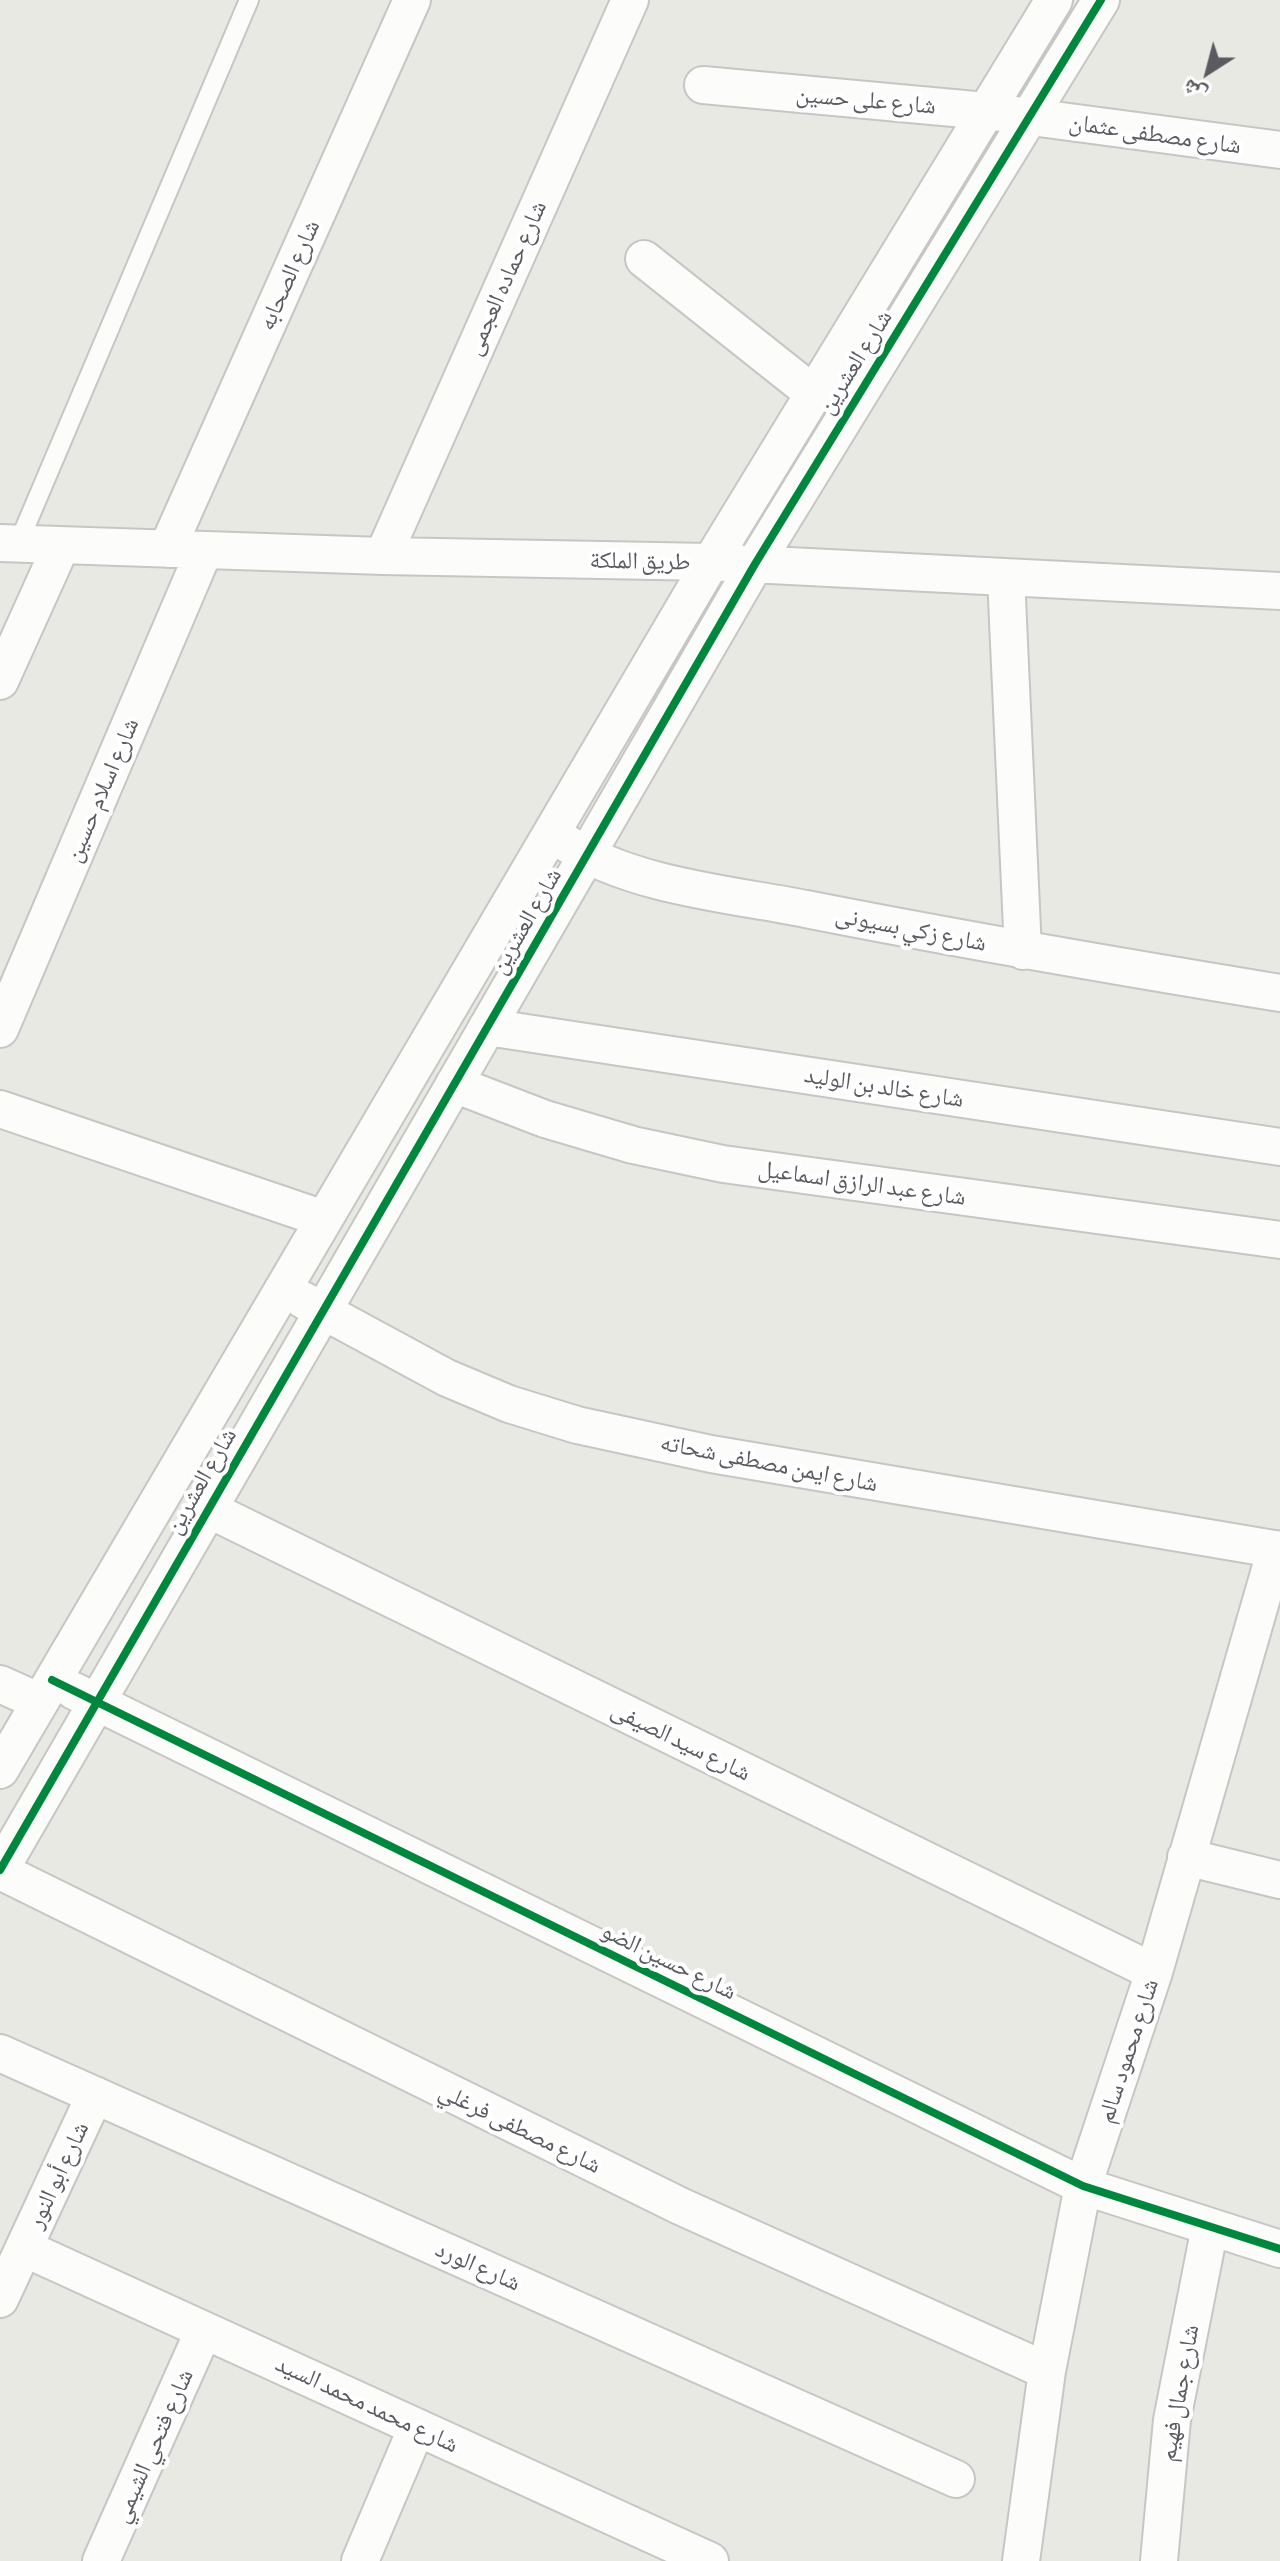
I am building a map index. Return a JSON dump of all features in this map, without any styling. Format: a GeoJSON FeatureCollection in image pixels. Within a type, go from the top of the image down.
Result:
{"type":"FeatureCollection","features":[{"type":"Feature","properties":{"kind":"street","name":"شارع الصحابه"},"geometry":{"type":"LineString","coordinates":[[167,549],[412,0]]}},
{"type":"Feature","properties":{"kind":"street","name":"شارع حماده العجمى"},"geometry":{"type":"LineString","coordinates":[[383,556],[630,0]]}},
{"type":"Feature","properties":{"kind":"street","name":"شارع العشرين"},"geometry":{"type":"LineString","coordinates":[[0,1770],[711,562],[1054,0]]}},
{"type":"Feature","properties":{"kind":"street","name":"شارع العشرين"},"geometry":{"type":"LineString","coordinates":[[0,1871],[755,564],[1101,0]]}},
{"type":"Feature","properties":{"kind":"street","name":"شارع على حسين"},"geometry":{"type":"LineString","coordinates":[[703,85],[1029,117]]}},
{"type":"Feature","properties":{"kind":"street","name":"شارع مصطفى عثمان"},"geometry":{"type":"LineString","coordinates":[[1029,117],[1280,150]]}},
{"type":"Feature","properties":{"kind":"street"},"geometry":{"type":"LineString","coordinates":[[644,259],[814,394]]}},
{"type":"Feature","properties":{"kind":"street","name":"طريق الملكة"},"geometry":{"type":"LineString","coordinates":[[9,543],[383,556],[711,562],[1280,591]]}},
{"type":"Feature","properties":{"kind":"street"},"geometry":{"type":"LineString","coordinates":[[0,681],[61,546]]}},
{"type":"Feature","properties":{"kind":"street","name":"شارع اسلام حسين"},"geometry":{"type":"LineString","coordinates":[[0,1029],[204,551]]}},
{"type":"Feature","properties":{"kind":"street"},"geometry":{"type":"LineString","coordinates":[[1006,577],[1023,951]]}},
{"type":"Feature","properties":{"kind":"street","name":"شارع زكي بسيونى"},"geometry":{"type":"LineString","coordinates":[[552,833],[586,856],[657,880],[1023,951],[1280,993]]}},
{"type":"Feature","properties":{"kind":"street","name":"شارع خالد بن الوليد"},"geometry":{"type":"LineString","coordinates":[[487,1027],[1280,1147]]}},
{"type":"Feature","properties":{"kind":"street","name":"شارع عبد الرازق اسماعيل"},"geometry":{"type":"LineString","coordinates":[[454,1084],[560,1123],[633,1145],[723,1164],[1280,1240]]}},
{"type":"Feature","properties":{"kind":"street"},"geometry":{"type":"LineString","coordinates":[[0,1109],[324,1219]]}},
{"type":"Feature","properties":{"kind":"street","name":"شارع ايمن مصطفى شحاته"},"geometry":{"type":"LineString","coordinates":[[285,1289],[323,1313],[447,1378],[509,1404],[577,1425],[741,1460],[1278,1550]]}},
{"type":"Feature","properties":{"kind":"street","name":"شارع سيد الصيفى"},"geometry":{"type":"LineString","coordinates":[[208,1509],[1154,1972]]}},
{"type":"Feature","properties":{"kind":"street","name":"شارع محمود سالم"},"geometry":{"type":"LineString","coordinates":[[1021,2561],[1047,2371],[1083,2186],[1154,1972],[1278,1550]]}},
{"type":"Feature","properties":{"kind":"street","name":"شارع حسين الضو"},"geometry":{"type":"LineString","coordinates":[[0,1684],[96,1702],[1083,2186],[1280,2249]]}},
{"type":"Feature","properties":{"kind":"street"},"geometry":{"type":"LineString","coordinates":[[1186,1857],[1280,1880]]}},
{"type":"Feature","properties":{"kind":"street","name":"شارع مصطفى فرغلي"},"geometry":{"type":"LineString","coordinates":[[0,1871],[680,2206],[1047,2371]]}},
{"type":"Feature","properties":{"kind":"street","name":"شارع الورد"},"geometry":{"type":"LineString","coordinates":[[0,2053],[956,2479]]}},
{"type":"Feature","properties":{"kind":"street","name":"شارع أبو النور"},"geometry":{"type":"LineString","coordinates":[[0,2299],[95,2095]]}},
{"type":"Feature","properties":{"kind":"street","name":"شارع جمال فهيم"},"geometry":{"type":"LineString","coordinates":[[1159,2561],[1172,2420],[1210,2227]]}},
{"type":"Feature","properties":{"kind":"street","name":"شارع محمد محمد السيد"},"geometry":{"type":"LineString","coordinates":[[24,2248],[696,2558]]}},
{"type":"Feature","properties":{"kind":"street","name":"شارع فتحي الشيمي"},"geometry":{"type":"LineString","coordinates":[[101,2561],[204,2330]]}},
{"type":"Feature","properties":{"kind":"street"},"geometry":{"type":"LineString","coordinates":[[360,2561],[417,2427]]}},
{"type":"Feature","properties":{"kind":"lane"},"geometry":{"type":"LineString","coordinates":[[9,543],[249,0]]}},
{"type":"Feature","properties":{"kind":"cycle path"},"geometry":{"type":"LineString","coordinates":[[0,1870],[755,564],[1101,0]]}},
{"type":"Feature","properties":{"kind":"cycle path"},"geometry":{"type":"LineString","coordinates":[[52,1680],[1083,2186],[1280,2249]]}}]}
